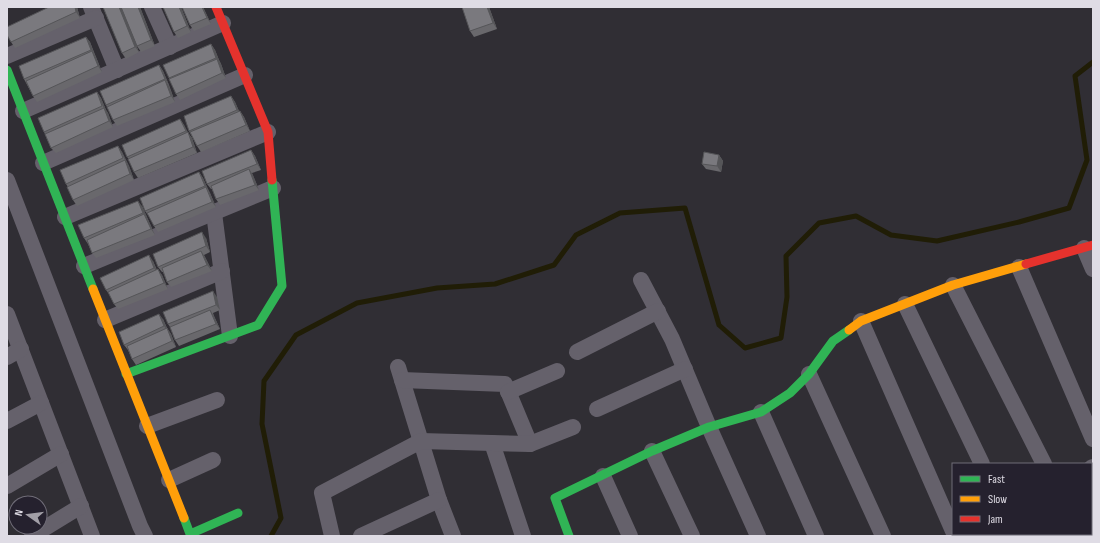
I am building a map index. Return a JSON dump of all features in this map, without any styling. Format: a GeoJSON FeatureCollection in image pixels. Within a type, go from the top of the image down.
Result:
{"type":"FeatureCollection","features":[{"type":"Feature","properties":{"kind":"street"},"geometry":{"type":"LineString","coordinates":[[152,7],[170,47]]}},
{"type":"Feature","properties":{"kind":"street"},"geometry":{"type":"LineString","coordinates":[[126,374],[258,325],[282,286],[268,132],[216,7]]}},
{"type":"Feature","properties":{"kind":"street"},"geometry":{"type":"LineString","coordinates":[[7,56],[93,12],[117,70]]}},
{"type":"Feature","properties":{"kind":"street"},"geometry":{"type":"LineString","coordinates":[[23,112],[223,23]]}},
{"type":"Feature","properties":{"kind":"street"},"geometry":{"type":"LineString","coordinates":[[7,70],[190,534],[238,513]]}},
{"type":"Feature","properties":{"kind":"street"},"geometry":{"type":"LineString","coordinates":[[43,163],[245,75]]}},
{"type":"Feature","properties":{"kind":"street"},"geometry":{"type":"LineString","coordinates":[[65,217],[268,132]]}},
{"type":"Feature","properties":{"kind":"street"},"geometry":{"type":"LineString","coordinates":[[7,180],[145,536]]}},
{"type":"Feature","properties":{"kind":"street"},"geometry":{"type":"LineString","coordinates":[[84,266],[273,188]]}},
{"type":"Feature","properties":{"kind":"street"},"geometry":{"type":"LineString","coordinates":[[214,212],[230,336]]}},
{"type":"Feature","properties":{"kind":"street"},"geometry":{"type":"LineString","coordinates":[[569,536],[555,498],[652,451],[709,427],[761,412],[790,393],[809,374],[833,341],[861,321],[953,285],[1088,246],[1093,269]]}},
{"type":"Feature","properties":{"kind":"street"},"geometry":{"type":"LineString","coordinates":[[1019,267],[1093,439]]}},
{"type":"Feature","properties":{"kind":"street"},"geometry":{"type":"LineString","coordinates":[[105,320],[222,271]]}},
{"type":"Feature","properties":{"kind":"street"},"geometry":{"type":"LineString","coordinates":[[642,280],[672,339],[709,427],[758,536]]}},
{"type":"Feature","properties":{"kind":"street"},"geometry":{"type":"LineString","coordinates":[[953,285],[1043,463]]}},
{"type":"Feature","properties":{"kind":"street"},"geometry":{"type":"LineString","coordinates":[[905,304],[982,463]]}},
{"type":"Feature","properties":{"kind":"street"},"geometry":{"type":"LineString","coordinates":[[577,352],[658,311]]}},
{"type":"Feature","properties":{"kind":"street"},"geometry":{"type":"LineString","coordinates":[[7,314],[14,353],[41,403],[92,536]]}},
{"type":"Feature","properties":{"kind":"street"},"geometry":{"type":"LineString","coordinates":[[861,321],[952,528]]}},
{"type":"Feature","properties":{"kind":"street"},"geometry":{"type":"LineString","coordinates":[[597,409],[685,369]]}},
{"type":"Feature","properties":{"kind":"street"},"geometry":{"type":"LineString","coordinates":[[508,392],[557,371]]}},
{"type":"Feature","properties":{"kind":"street"},"geometry":{"type":"LineString","coordinates":[[453,536],[439,500],[400,374],[505,384],[530,444]]}},
{"type":"Feature","properties":{"kind":"street"},"geometry":{"type":"LineString","coordinates":[[809,374],[883,536]]}},
{"type":"Feature","properties":{"kind":"street"},"geometry":{"type":"LineString","coordinates":[[147,426],[217,400]]}},
{"type":"Feature","properties":{"kind":"street"},"geometry":{"type":"LineString","coordinates":[[7,421],[41,403]]}},
{"type":"Feature","properties":{"kind":"street"},"geometry":{"type":"LineString","coordinates":[[761,412],[816,536]]}},
{"type":"Feature","properties":{"kind":"street"},"geometry":{"type":"LineString","coordinates":[[332,536],[322,494],[421,441],[530,444],[573,427]]}},
{"type":"Feature","properties":{"kind":"street"},"geometry":{"type":"LineString","coordinates":[[492,443],[523,536]]}},
{"type":"Feature","properties":{"kind":"street"},"geometry":{"type":"LineString","coordinates":[[652,451],[692,536]]}},
{"type":"Feature","properties":{"kind":"street"},"geometry":{"type":"LineString","coordinates":[[7,486],[61,454]]}},
{"type":"Feature","properties":{"kind":"street"},"geometry":{"type":"LineString","coordinates":[[168,480],[213,460]]}},
{"type":"Feature","properties":{"kind":"street"},"geometry":{"type":"LineString","coordinates":[[603,476],[630,536]]}},
{"type":"Feature","properties":{"kind":"street"},"geometry":{"type":"LineString","coordinates":[[361,536],[439,500]]}},
{"type":"Feature","properties":{"kind":"street"},"geometry":{"type":"LineString","coordinates":[[32,536],[81,506]]}},
{"type":"Feature","properties":{"kind":"building"},"geometry":{"type":"Polygon","coordinates":[[[49,7],[75,7],[76,12],[11,42],[7,35],[7,27],[49,7]]]}},
{"type":"Feature","properties":{"kind":"building"},"geometry":{"type":"Polygon","coordinates":[[[103,7],[119,7],[135,47],[122,53],[103,7]]]}},
{"type":"Feature","properties":{"kind":"building"},"geometry":{"type":"Polygon","coordinates":[[[121,7],[138,7],[151,40],[137,46],[121,7]]]}},
{"type":"Feature","properties":{"kind":"building"},"geometry":{"type":"Polygon","coordinates":[[[163,7],[179,7],[187,26],[174,32],[163,7]]]}},
{"type":"Feature","properties":{"kind":"building"},"geometry":{"type":"Polygon","coordinates":[[[182,7],[202,7],[207,18],[190,25],[182,7]]]}},
{"type":"Feature","properties":{"kind":"building"},"geometry":{"type":"Polygon","coordinates":[[[462,7],[487,7],[493,23],[470,31],[462,7]]]}},
{"type":"Feature","properties":{"kind":"building"},"geometry":{"type":"Polygon","coordinates":[[[86,37],[91,50],[24,79],[19,66],[86,37]]]}},
{"type":"Feature","properties":{"kind":"building"},"geometry":{"type":"Polygon","coordinates":[[[211,44],[216,58],[169,78],[163,65],[211,44]]]}},
{"type":"Feature","properties":{"kind":"building"},"geometry":{"type":"Polygon","coordinates":[[[92,51],[98,66],[33,96],[26,81],[92,51]]]}},
{"type":"Feature","properties":{"kind":"building"},"geometry":{"type":"Polygon","coordinates":[[[217,59],[222,73],[176,94],[169,79],[217,59]]]}},
{"type":"Feature","properties":{"kind":"building"},"geometry":{"type":"Polygon","coordinates":[[[159,65],[165,79],[106,105],[100,91],[159,65]]]}},
{"type":"Feature","properties":{"kind":"building"},"geometry":{"type":"Polygon","coordinates":[[[165,80],[171,96],[113,120],[107,107],[165,80]]]}},
{"type":"Feature","properties":{"kind":"building"},"geometry":{"type":"Polygon","coordinates":[[[97,92],[102,106],[44,132],[38,118],[97,92]]]}},
{"type":"Feature","properties":{"kind":"building"},"geometry":{"type":"Polygon","coordinates":[[[231,96],[237,110],[189,131],[184,116],[231,96]]]}},
{"type":"Feature","properties":{"kind":"building"},"geometry":{"type":"Polygon","coordinates":[[[104,108],[109,121],[51,148],[45,134],[104,108]]]}},
{"type":"Feature","properties":{"kind":"building"},"geometry":{"type":"Polygon","coordinates":[[[240,111],[246,125],[197,146],[190,132],[240,111]]]}},
{"type":"Feature","properties":{"kind":"building"},"geometry":{"type":"Polygon","coordinates":[[[180,119],[186,131],[127,157],[122,145],[180,119]]]}},
{"type":"Feature","properties":{"kind":"building"},"geometry":{"type":"Polygon","coordinates":[[[188,132],[193,147],[134,172],[128,159],[188,132]]]}},
{"type":"Feature","properties":{"kind":"building"},"geometry":{"type":"Polygon","coordinates":[[[118,146],[123,158],[66,184],[60,170],[118,146]]]}},
{"type":"Feature","properties":{"kind":"building"},"geometry":{"type":"Polygon","coordinates":[[[251,150],[257,164],[207,184],[202,171],[251,150]]]}},
{"type":"Feature","properties":{"kind":"building"},"geometry":{"type":"Polygon","coordinates":[[[704,152],[719,155],[717,166],[702,164],[704,152]]]}},
{"type":"Feature","properties":{"kind":"building"},"geometry":{"type":"Polygon","coordinates":[[[125,160],[130,174],[73,200],[67,187],[125,160]]]}},
{"type":"Feature","properties":{"kind":"building"},"geometry":{"type":"Polygon","coordinates":[[[249,169],[255,185],[216,199],[211,186],[249,169]]]}},
{"type":"Feature","properties":{"kind":"building"},"geometry":{"type":"Polygon","coordinates":[[[199,172],[205,186],[145,211],[140,198],[199,172]]]}},
{"type":"Feature","properties":{"kind":"building"},"geometry":{"type":"Polygon","coordinates":[[[206,187],[212,202],[154,226],[147,213],[206,187]]]}},
{"type":"Feature","properties":{"kind":"building"},"geometry":{"type":"Polygon","coordinates":[[[138,201],[143,213],[84,238],[78,225],[138,201]]]}},
{"type":"Feature","properties":{"kind":"building"},"geometry":{"type":"Polygon","coordinates":[[[144,214],[151,229],[92,253],[87,240],[144,214]]]}},
{"type":"Feature","properties":{"kind":"building"},"geometry":{"type":"Polygon","coordinates":[[[202,232],[206,246],[158,267],[153,254],[202,232]]]}},
{"type":"Feature","properties":{"kind":"building"},"geometry":{"type":"Polygon","coordinates":[[[201,251],[207,265],[167,282],[162,268],[201,251]]]}},
{"type":"Feature","properties":{"kind":"building"},"geometry":{"type":"Polygon","coordinates":[[[149,255],[154,268],[106,290],[100,278],[149,255]]]}},
{"type":"Feature","properties":{"kind":"building"},"geometry":{"type":"Polygon","coordinates":[[[158,269],[164,283],[114,304],[108,292],[158,269]]]}},
{"type":"Feature","properties":{"kind":"building"},"geometry":{"type":"Polygon","coordinates":[[[213,291],[216,305],[168,324],[163,312],[213,291]]]}},
{"type":"Feature","properties":{"kind":"building"},"geometry":{"type":"Polygon","coordinates":[[[210,310],[216,324],[175,340],[170,327],[210,310]]]}},
{"type":"Feature","properties":{"kind":"building"},"geometry":{"type":"Polygon","coordinates":[[[159,314],[164,326],[124,345],[119,332],[159,314]]]}},
{"type":"Feature","properties":{"kind":"building"},"geometry":{"type":"Polygon","coordinates":[[[167,328],[172,341],[132,359],[127,346],[167,328]]]}},
{"type":"Feature","properties":{"kind":"waterway"},"geometry":{"type":"LineString","coordinates":[[271,536],[281,518],[262,424],[264,381],[296,335],[357,303],[437,288],[495,284],[554,265],[576,235],[620,213],[685,208],[719,325],[745,348],[781,338],[787,297],[786,256],[819,223],[856,216],[891,235],[937,241],[1019,222],[1069,208],[1087,160],[1075,76],[1093,62]]}},
{"type":"Feature","properties":{"kind":"traffic: fast"},"geometry":{"type":"LineString","coordinates":[[7,70],[93,289]]}},
{"type":"Feature","properties":{"kind":"traffic: fast"},"geometry":{"type":"LineString","coordinates":[[126,374],[258,325],[282,286],[272,180]]}},
{"type":"Feature","properties":{"kind":"traffic: fast"},"geometry":{"type":"LineString","coordinates":[[569,536],[555,498],[652,451],[709,427],[761,412],[790,393],[809,374],[833,341],[849,330]]}},
{"type":"Feature","properties":{"kind":"traffic: fast"},"geometry":{"type":"LineString","coordinates":[[184,518],[190,534],[238,513]]}},
{"type":"Feature","properties":{"kind":"traffic: slow"},"geometry":{"type":"LineString","coordinates":[[849,330],[861,321],[953,285],[1026,264]]}},
{"type":"Feature","properties":{"kind":"traffic: slow"},"geometry":{"type":"LineString","coordinates":[[93,289],[184,518]]}},
{"type":"Feature","properties":{"kind":"traffic: jam"},"geometry":{"type":"LineString","coordinates":[[216,7],[268,132],[272,180]]}},
{"type":"Feature","properties":{"kind":"traffic: jam"},"geometry":{"type":"LineString","coordinates":[[1026,264],[1093,245]]}}]}
